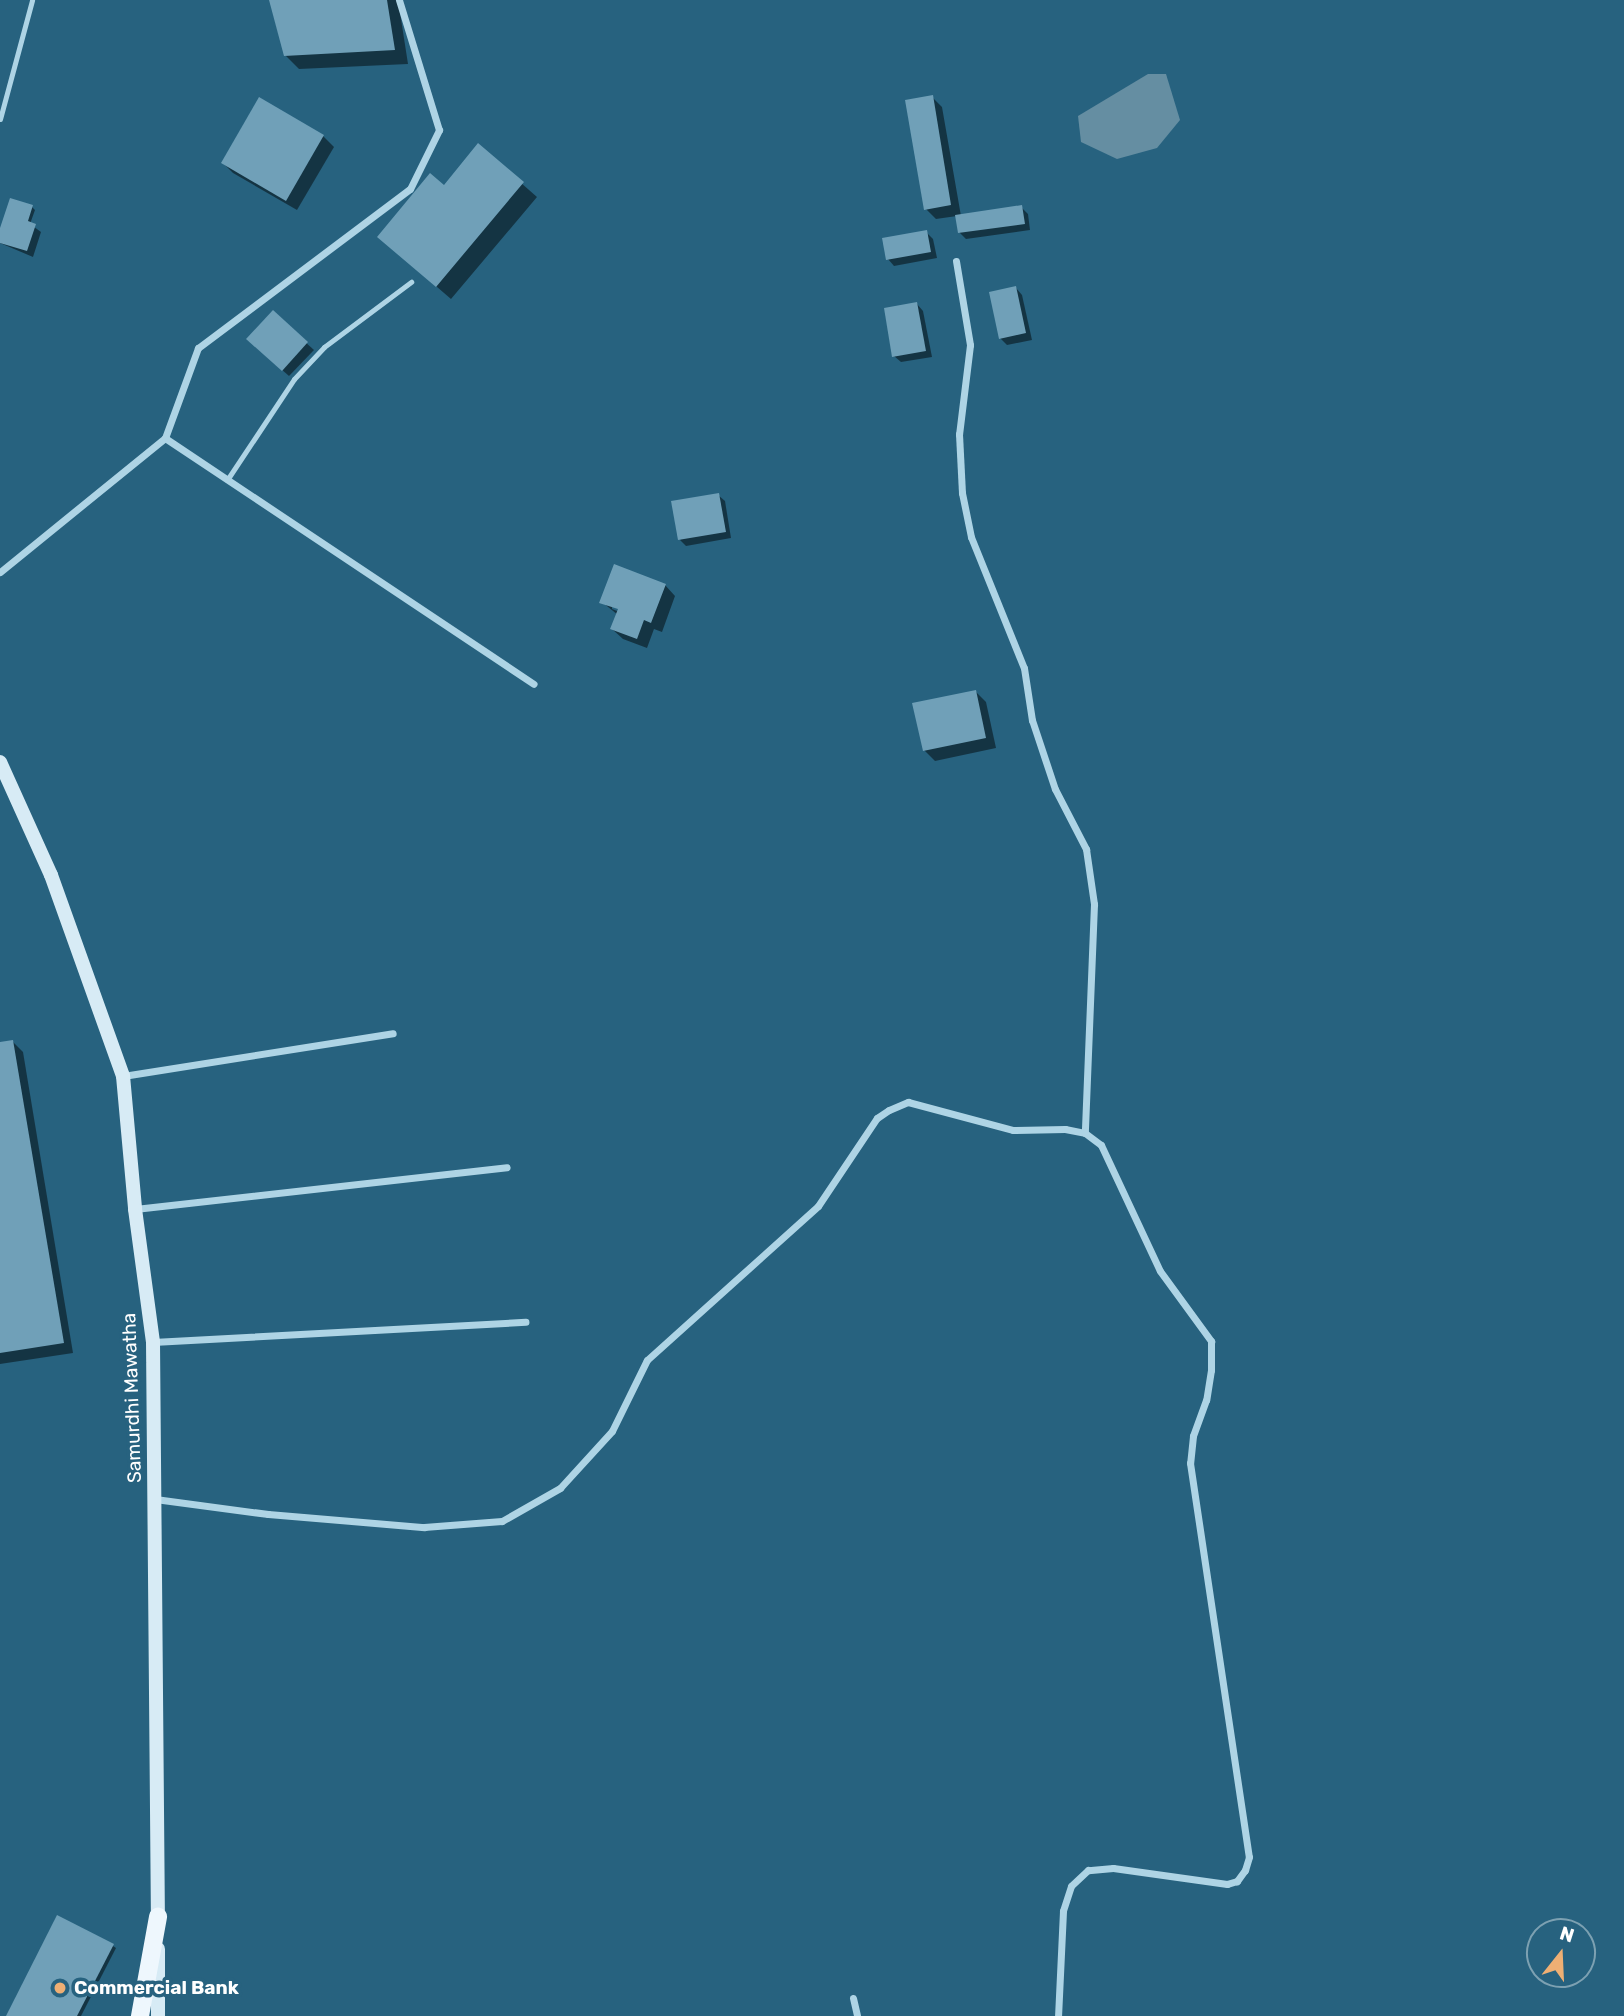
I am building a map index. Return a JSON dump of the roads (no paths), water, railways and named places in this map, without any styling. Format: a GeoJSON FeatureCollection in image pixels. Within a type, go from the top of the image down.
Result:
{"type":"FeatureCollection","features":[{"type":"Feature","properties":{"kind":"main road","name":"Samurdhi Mawatha"},"geometry":{"type":"LineString","coordinates":[[0,762],[51,875],[123,1076],[135,1209],[153,1342],[158,2016]]}},
{"type":"Feature","properties":{"kind":"main road"},"geometry":{"type":"LineString","coordinates":[[140,2016],[158,1917]]}},
{"type":"Feature","properties":{"kind":"street"},"geometry":{"type":"LineString","coordinates":[[0,572],[165,438],[198,348],[410,189],[439,130],[399,0]]}},
{"type":"Feature","properties":{"kind":"street"},"geometry":{"type":"LineString","coordinates":[[956,261],[970,345],[959,434],[962,493],[971,537],[1024,668],[1032,720],[1055,789],[1086,849],[1094,904],[1085,1133]]}},
{"type":"Feature","properties":{"kind":"street"},"geometry":{"type":"LineString","coordinates":[[165,438],[534,684]]}},
{"type":"Feature","properties":{"kind":"street"},"geometry":{"type":"LineString","coordinates":[[123,1076],[393,1033]]}},
{"type":"Feature","properties":{"kind":"street"},"geometry":{"type":"LineString","coordinates":[[155,1499],[268,1514],[424,1527],[502,1521],[559,1488],[568,1479],[612,1431],[647,1360],[818,1206],[877,1118],[889,1110],[908,1102],[1013,1130],[1065,1129],[1085,1133],[1101,1145],[1160,1271],[1211,1341],[1212,1370],[1206,1400],[1193,1436],[1190,1463],[1249,1857],[1245,1870],[1237,1881],[1227,1884],[1113,1867],[1088,1870],[1071,1886],[1063,1911],[1058,2016]]}},
{"type":"Feature","properties":{"kind":"street"},"geometry":{"type":"LineString","coordinates":[[135,1209],[507,1167]]}},
{"type":"Feature","properties":{"kind":"street"},"geometry":{"type":"LineString","coordinates":[[153,1342],[525,1322]]}},
{"type":"Feature","properties":{"kind":"street"},"geometry":{"type":"LineString","coordinates":[[853,1998],[857,2016]]}},
{"type":"Feature","properties":{"kind":"lane"},"geometry":{"type":"LineString","coordinates":[[0,119],[32,0]]}},
{"type":"Feature","properties":{"kind":"lane"},"geometry":{"type":"LineString","coordinates":[[227,480],[302,371],[324,347],[411,282]]}},
{"type":"Feature","properties":{"kind":"water"},"geometry":{"type":"Polygon","coordinates":[[[1148,74],[1166,74],[1180,120],[1157,148],[1117,159],[1081,142],[1078,116],[1148,74]]]}},
{"type":"Feature","properties":{"kind":"place","name":"Commercial Bank"},"geometry":{"type":"Point","coordinates":[60,1988]}}]}
